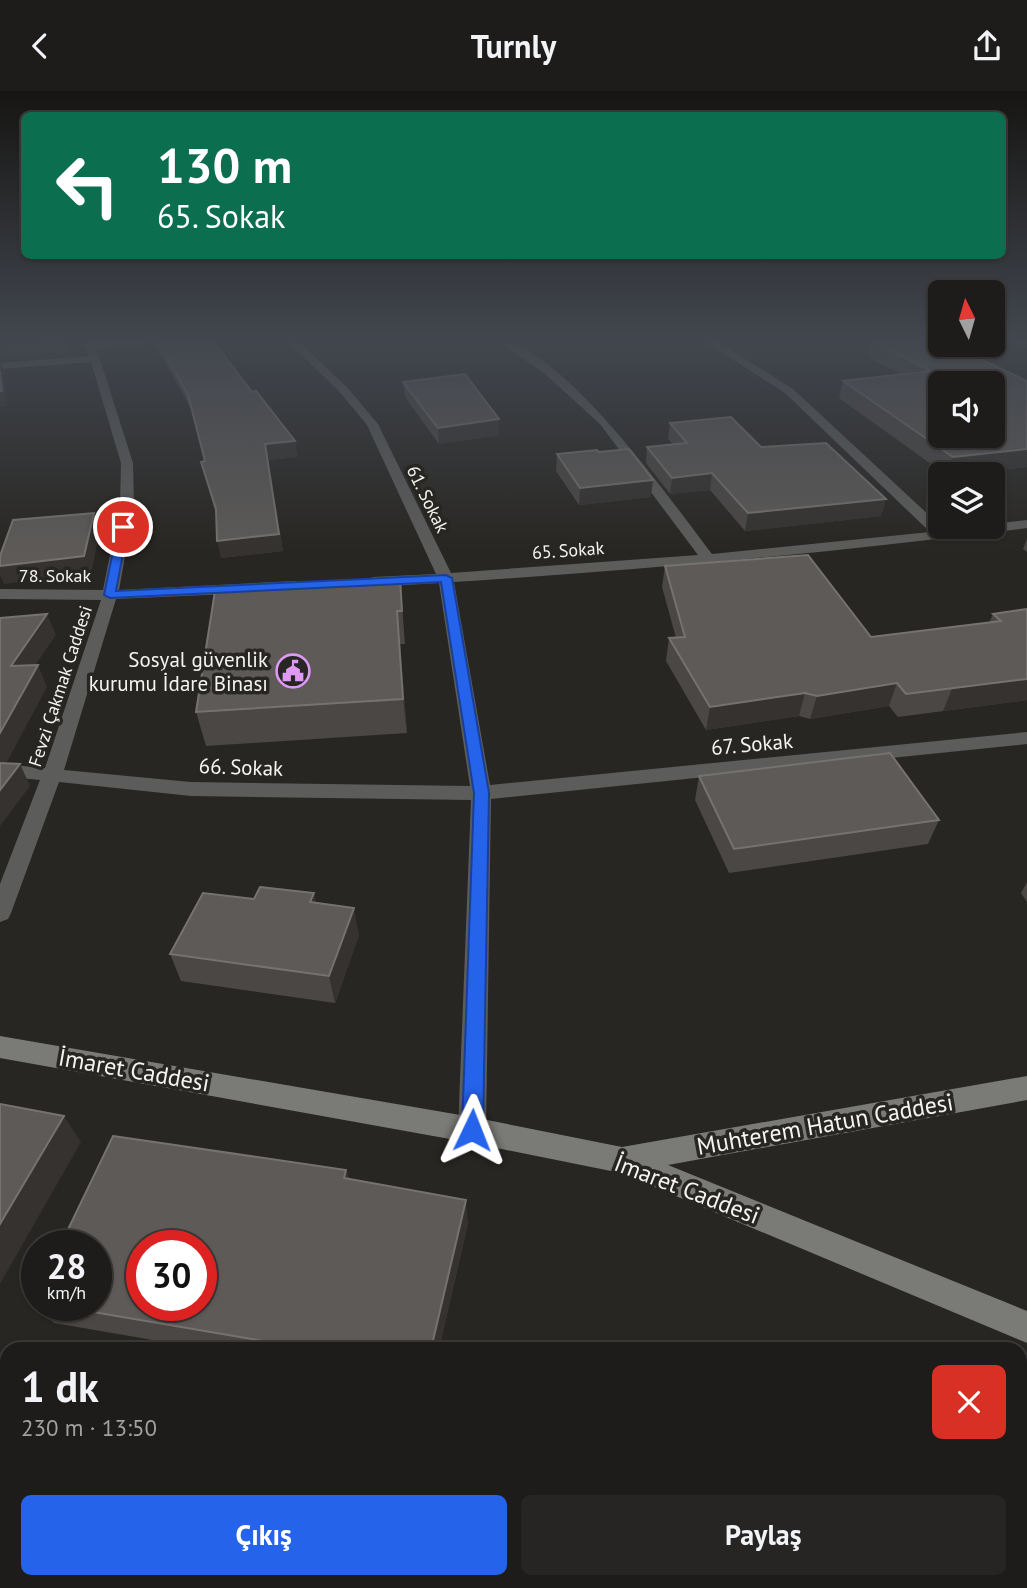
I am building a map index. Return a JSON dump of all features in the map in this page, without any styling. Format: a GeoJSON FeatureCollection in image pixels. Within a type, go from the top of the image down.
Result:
{"type":"FeatureCollection","features":[{"type":"Feature","properties":{"kind":"street","name":"Fevzi Çakmak Caddesi"},"geometry":{"type":"LineString","coordinates":[[0,913],[52,776],[110,595],[127,505],[127,463],[112,412]]}},
{"type":"Feature","properties":{"kind":"street","name":"61. Sokak"},"geometry":{"type":"LineString","coordinates":[[362,412],[372,424],[446,578],[481,793],[472,1130]]}},
{"type":"Feature","properties":{"kind":"street"},"geometry":{"type":"LineString","coordinates":[[593,412],[604,422],[708,558]]}},
{"type":"Feature","properties":{"kind":"street"},"geometry":{"type":"LineString","coordinates":[[811,412],[928,522]]}},
{"type":"Feature","properties":{"kind":"street","name":"65. Sokak"},"geometry":{"type":"LineString","coordinates":[[1005,527],[1027,524]]}},
{"type":"Feature","properties":{"kind":"street","name":"65. Sokak"},"geometry":{"type":"LineString","coordinates":[[352,583],[708,558],[928,536]]}},
{"type":"Feature","properties":{"kind":"street"},"geometry":{"type":"LineString","coordinates":[[110,595],[312,585]]}},
{"type":"Feature","properties":{"kind":"street","name":"78. Sokak"},"geometry":{"type":"LineString","coordinates":[[0,594],[110,595]]}},
{"type":"Feature","properties":{"kind":"street","name":"67. Sokak"},"geometry":{"type":"LineString","coordinates":[[481,793],[1027,739]]}},
{"type":"Feature","properties":{"kind":"street","name":"66. Sokak"},"geometry":{"type":"LineString","coordinates":[[0,770],[191,789],[481,793]]}},
{"type":"Feature","properties":{"kind":"street","name":"İmaret Caddesi"},"geometry":{"type":"LineString","coordinates":[[0,1047],[472,1130],[622,1160],[1027,1327]]}},
{"type":"Feature","properties":{"kind":"street","name":"Muhterem Hatun Caddesi"},"geometry":{"type":"LineString","coordinates":[[622,1160],[1027,1088]]}},
{"type":"Feature","properties":{"kind":"building"},"geometry":{"type":"Polygon","coordinates":[[[192,412],[272,412],[295,441],[265,444],[279,534],[217,541],[216,509],[201,462],[205,461],[192,412]]]}},
{"type":"Feature","properties":{"kind":"building"},"geometry":{"type":"Polygon","coordinates":[[[426,412],[494,412],[499,419],[438,428],[426,412]]]}},
{"type":"Feature","properties":{"kind":"building"},"geometry":{"type":"Polygon","coordinates":[[[888,412],[928,412],[928,440],[888,412]]]}},
{"type":"Feature","properties":{"kind":"building"},"geometry":{"type":"Polygon","coordinates":[[[1005,412],[1027,412],[1027,449],[953,457],[940,448],[1005,448],[1005,412]]]}},
{"type":"Feature","properties":{"kind":"building"},"geometry":{"type":"Polygon","coordinates":[[[731,417],[761,447],[826,443],[886,499],[748,513],[712,473],[672,478],[647,447],[687,443],[670,423],[731,417]]]}},
{"type":"Feature","properties":{"kind":"building"},"geometry":{"type":"Polygon","coordinates":[[[629,449],[653,480],[580,488],[557,454],[597,450],[629,449]]]}},
{"type":"Feature","properties":{"kind":"building"},"geometry":{"type":"Polygon","coordinates":[[[94,513],[84,556],[0,566],[0,556],[13,520],[94,513]]]}},
{"type":"Feature","properties":{"kind":"building"},"geometry":{"type":"Polygon","coordinates":[[[808,555],[871,637],[1001,621],[993,614],[1027,609],[1027,679],[906,694],[897,683],[817,696],[805,693],[710,707],[669,638],[685,637],[665,566],[808,555]]]}},
{"type":"Feature","properties":{"kind":"building","name":"Sosyal güvenlik kurumu İdare Binası"},"geometry":{"type":"Polygon","coordinates":[[[400,578],[402,611],[397,611],[403,699],[196,712],[215,591],[400,578]]]}},
{"type":"Feature","properties":{"kind":"building"},"geometry":{"type":"Polygon","coordinates":[[[47,614],[11,666],[38,665],[0,733],[0,618],[47,614]]]}},
{"type":"Feature","properties":{"kind":"building"},"geometry":{"type":"Polygon","coordinates":[[[890,753],[939,820],[734,849],[699,776],[890,753]]]}},
{"type":"Feature","properties":{"kind":"building"},"geometry":{"type":"Polygon","coordinates":[[[0,763],[20,764],[0,790],[0,763]]]}},
{"type":"Feature","properties":{"kind":"building"},"geometry":{"type":"Polygon","coordinates":[[[260,887],[314,893],[310,902],[354,908],[329,976],[170,954],[203,893],[254,899],[260,887]]]}},
{"type":"Feature","properties":{"kind":"building"},"geometry":{"type":"Polygon","coordinates":[[[0,1104],[64,1116],[0,1224],[0,1104]]]}},
{"type":"Feature","properties":{"kind":"building"},"geometry":{"type":"Polygon","coordinates":[[[113,1136],[346,1170],[344,1178],[466,1200],[433,1342],[269,1342],[146,1321],[217,1321],[217,1230],[126,1230],[126,1318],[112,1315],[112,1230],[68,1230],[113,1136]]]}},
{"type":"Feature","properties":{"kind":"place","name":"Sosyal güvenlik kurumu İdare Binası"},"geometry":{"type":"Point","coordinates":[293,671]}},
{"type":"Feature","properties":{"kind":"route"},"geometry":{"type":"LineString","coordinates":[[123,527],[110,595],[446,578],[481,793],[472,1130]]}}]}
